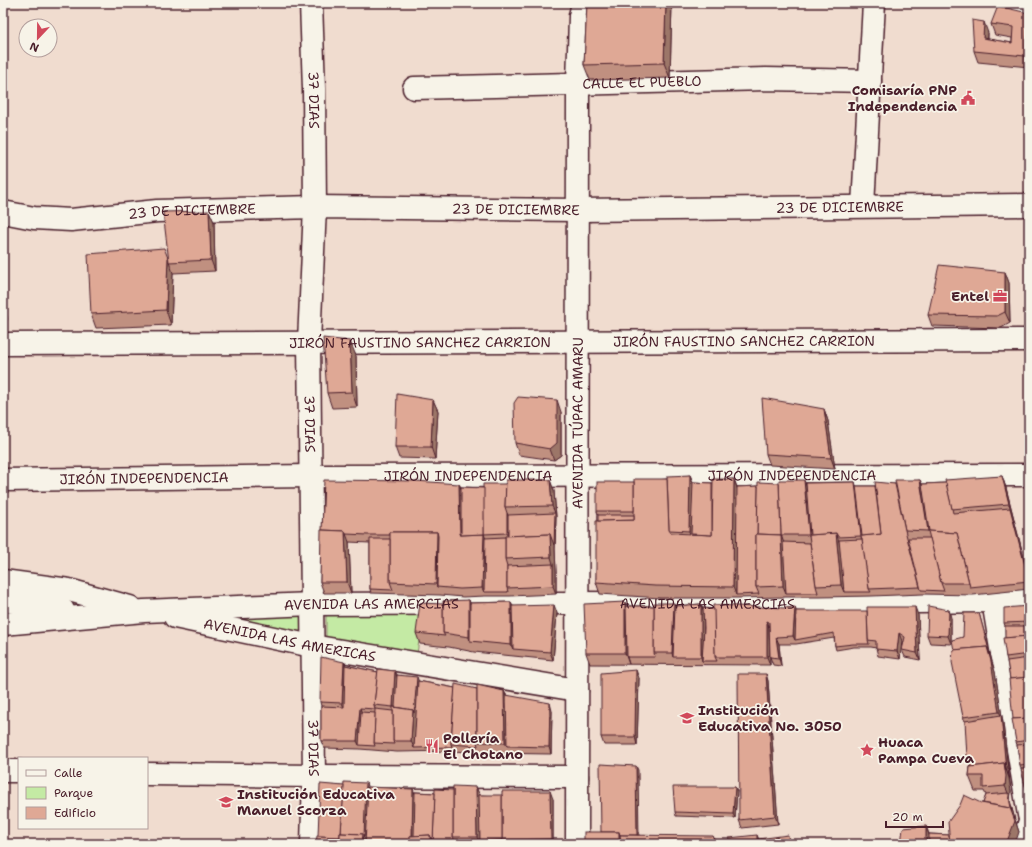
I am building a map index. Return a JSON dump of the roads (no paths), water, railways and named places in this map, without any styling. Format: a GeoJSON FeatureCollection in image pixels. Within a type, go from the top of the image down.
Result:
{"type":"FeatureCollection","features":[{"type":"Feature","properties":{"kind":"street","name":"37 DIAS"},"geometry":{"type":"LineString","coordinates":[[312,3],[315,207],[310,342],[314,776],[312,844]]}},
{"type":"Feature","properties":{"kind":"street","name":"AVENIDA TÚPAC AMARU"},"geometry":{"type":"LineString","coordinates":[[577,844],[576,603],[578,83],[580,16],[583,3]]}},
{"type":"Feature","properties":{"kind":"street"},"geometry":{"type":"LineString","coordinates":[[863,206],[874,3]]}},
{"type":"Feature","properties":{"kind":"street"},"geometry":{"type":"LineString","coordinates":[[1018,3],[1029,8]]}},
{"type":"Feature","properties":{"kind":"street","name":"CALLE EL PUEBLO"},"geometry":{"type":"LineString","coordinates":[[414,88],[766,79],[870,81]]}},
{"type":"Feature","properties":{"kind":"street","name":"23 DE DICIEMBRE"},"geometry":{"type":"LineString","coordinates":[[3,212],[34,218],[71,220],[157,211],[315,207],[578,210],[1029,205]]}},
{"type":"Feature","properties":{"kind":"street","name":"JIRÓN FAUSTINO SANCHEZ CARRION"},"geometry":{"type":"LineString","coordinates":[[3,344],[1029,340]]}},
{"type":"Feature","properties":{"kind":"street","name":"JIRÓN INDEPENDENCIA"},"geometry":{"type":"LineString","coordinates":[[3,480],[311,476],[1029,475]]}},
{"type":"Feature","properties":{"kind":"street","name":"AVENIDA LAS AMERICAS"},"geometry":{"type":"LineString","coordinates":[[3,581],[69,590],[144,611],[312,646],[577,690]]}},
{"type":"Feature","properties":{"kind":"street","name":"AVENIDA LAS AMERCIAS"},"geometry":{"type":"LineString","coordinates":[[3,624],[144,611],[312,604],[768,604],[993,601],[1029,598]]}},
{"type":"Feature","properties":{"kind":"street"},"geometry":{"type":"LineString","coordinates":[[3,600],[60,610],[144,611]]}},
{"type":"Feature","properties":{"kind":"street"},"geometry":{"type":"LineString","coordinates":[[993,601],[1029,815]]}},
{"type":"Feature","properties":{"kind":"street"},"geometry":{"type":"LineString","coordinates":[[3,771],[18,771]]}},
{"type":"Feature","properties":{"kind":"street"},"geometry":{"type":"LineString","coordinates":[[148,774],[577,777]]}},
{"type":"Feature","properties":{"kind":"street"},"geometry":{"type":"LineString","coordinates":[[1022,844],[1029,824]]}},
{"type":"Feature","properties":{"kind":"place","name":"Comisaría PNP Independencia"},"geometry":{"type":"Point","coordinates":[968,98]}},
{"type":"Feature","properties":{"kind":"place","name":"Entel"},"geometry":{"type":"Point","coordinates":[1000,296]}},
{"type":"Feature","properties":{"kind":"place","name":"Institución Educativa No. 3050"},"geometry":{"type":"Point","coordinates":[687,718]}},
{"type":"Feature","properties":{"kind":"place","name":"Pollería El Chotano"},"geometry":{"type":"Point","coordinates":[432,746]}},
{"type":"Feature","properties":{"kind":"place","name":"Huaca Pampa Cueva"},"geometry":{"type":"Point","coordinates":[867,750]}},
{"type":"Feature","properties":{"kind":"place","name":"Institución Educativa Manuel Scorza"},"geometry":{"type":"Point","coordinates":[226,802]}}]}
